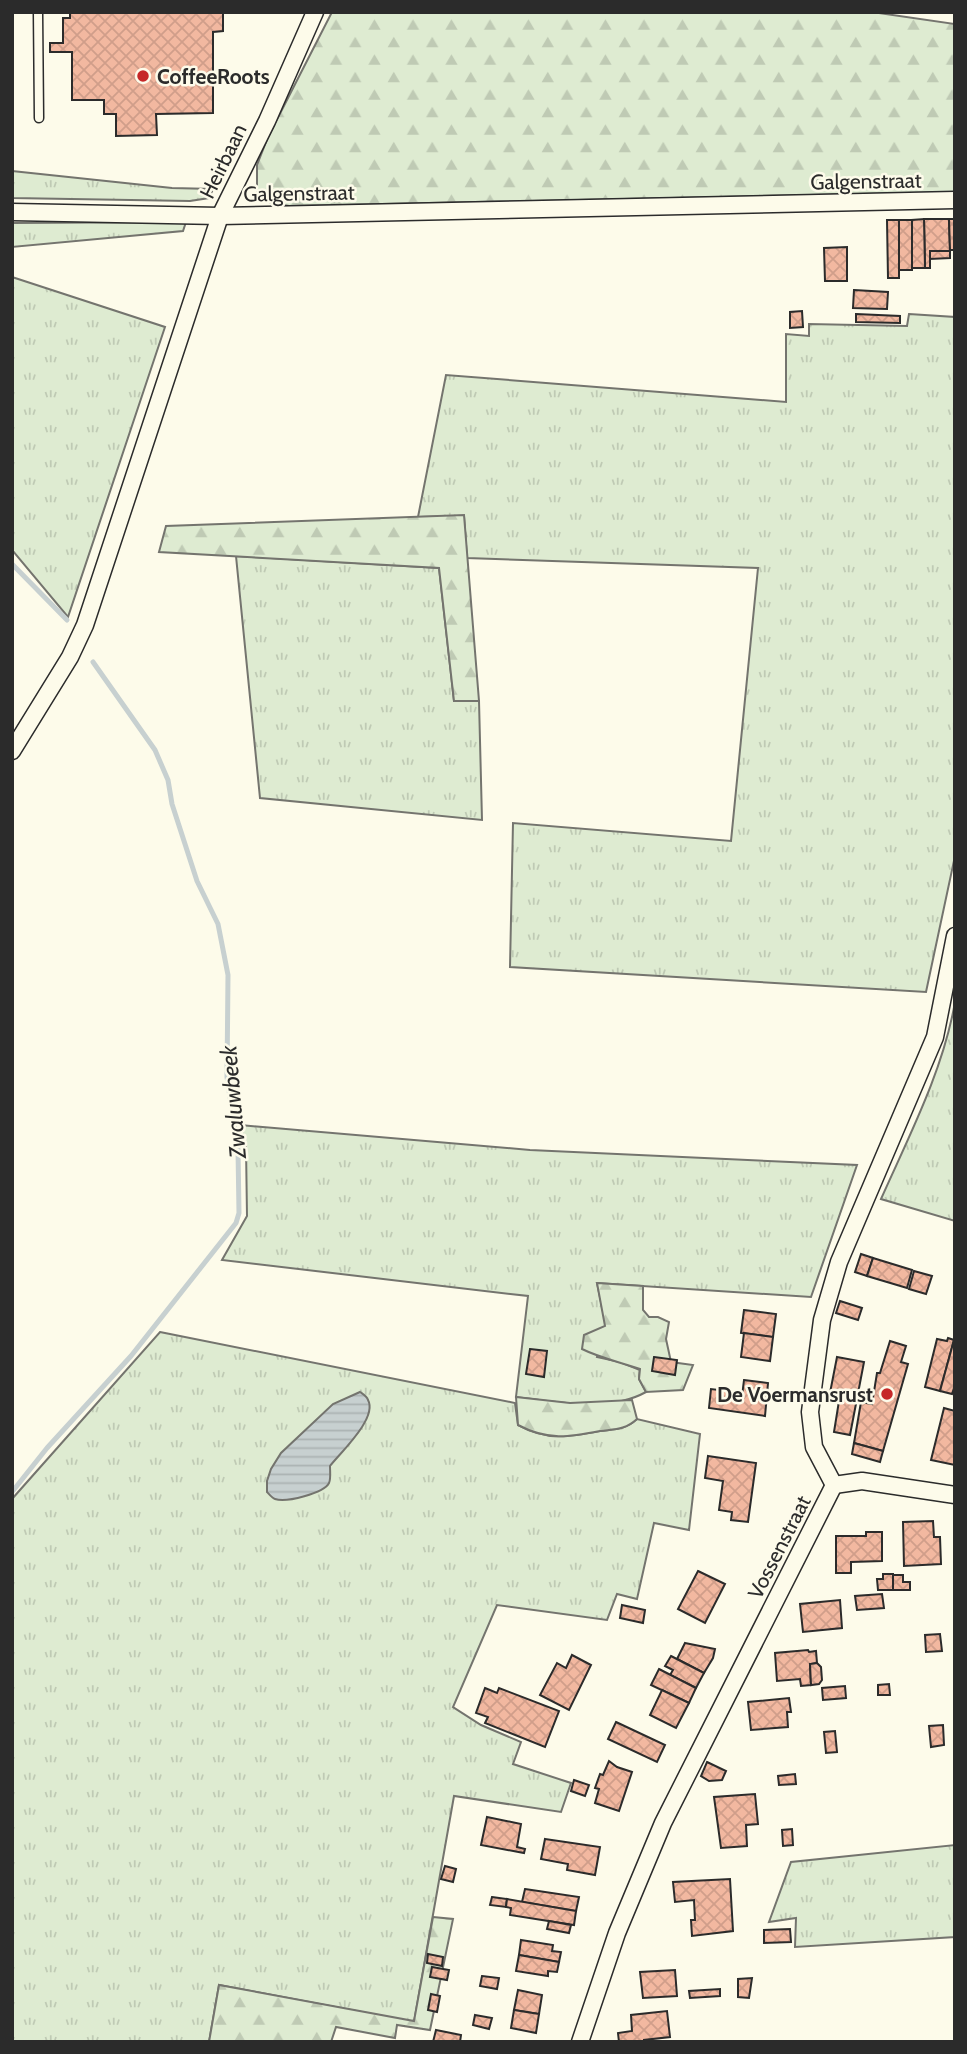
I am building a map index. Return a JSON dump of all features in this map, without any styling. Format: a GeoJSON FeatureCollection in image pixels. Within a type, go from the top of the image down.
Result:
{"type":"FeatureCollection","features":[{"type":"Feature","properties":{"kind":"street","name":"Heirbaan"},"geometry":{"type":"LineString","coordinates":[[12,212],[220,216],[267,121],[315,12]]}},
{"type":"Feature","properties":{"kind":"street","name":"Galgenstraat"},"geometry":{"type":"LineString","coordinates":[[12,751],[71,657],[85,625],[220,216],[955,200]]}},
{"type":"Feature","properties":{"kind":"street","name":"Vossenstraat"},"geometry":{"type":"LineString","coordinates":[[580,2042],[617,1933],[663,1823],[834,1485],[814,1447],[810,1412],[822,1320],[839,1262],[935,1037],[955,936]]}},
{"type":"Feature","properties":{"kind":"street"},"geometry":{"type":"LineString","coordinates":[[834,1485],[862,1481],[955,1495]]}},
{"type":"Feature","properties":{"kind":"lane"},"geometry":{"type":"LineString","coordinates":[[38,12],[39,118]]}},
{"type":"Feature","properties":{"kind":"green space"},"geometry":{"type":"Polygon","coordinates":[[[332,12],[872,12],[955,24],[955,192],[289,206],[269,202],[257,194],[257,165],[268,137],[332,12]]]}},
{"type":"Feature","properties":{"kind":"green space"},"geometry":{"type":"Polygon","coordinates":[[[12,171],[172,188],[213,189],[209,198],[190,201],[12,198],[12,171]]]}},
{"type":"Feature","properties":{"kind":"green space"},"geometry":{"type":"Polygon","coordinates":[[[186,222],[183,231],[12,247],[12,223],[186,222]]]}},
{"type":"Feature","properties":{"kind":"green space"},"geometry":{"type":"Polygon","coordinates":[[[12,277],[165,327],[68,617],[12,550],[12,277]]]}},
{"type":"Feature","properties":{"kind":"green space"},"geometry":{"type":"Polygon","coordinates":[[[909,314],[955,317],[955,856],[926,992],[510,967],[513,823],[731,841],[758,568],[467,558],[464,516],[418,517],[446,375],[786,402],[786,334],[809,336],[809,324],[907,326],[909,314]]]}},
{"type":"Feature","properties":{"kind":"green space"},"geometry":{"type":"Polygon","coordinates":[[[464,515],[479,701],[454,701],[439,568],[159,552],[166,526],[464,515]]]}},
{"type":"Feature","properties":{"kind":"green space"},"geometry":{"type":"Polygon","coordinates":[[[236,556],[439,568],[454,701],[479,701],[482,820],[260,798],[236,556]]]}},
{"type":"Feature","properties":{"kind":"green space"},"geometry":{"type":"Polygon","coordinates":[[[955,1002],[955,1221],[881,1199],[934,1078],[950,1028],[955,1002]]]}},
{"type":"Feature","properties":{"kind":"green space"},"geometry":{"type":"Polygon","coordinates":[[[240,1125],[530,1150],[857,1165],[811,1297],[597,1283],[606,1326],[597,1357],[640,1370],[639,1379],[646,1392],[616,1402],[566,1403],[516,1397],[528,1296],[222,1260],[247,1216],[246,1147],[240,1125]]]}},
{"type":"Feature","properties":{"kind":"green space"},"geometry":{"type":"Polygon","coordinates":[[[597,1283],[643,1286],[643,1310],[649,1317],[658,1317],[669,1322],[666,1339],[671,1362],[693,1365],[683,1390],[646,1392],[639,1379],[640,1369],[582,1349],[584,1335],[605,1326],[597,1283]]]}},
{"type":"Feature","properties":{"kind":"green space"},"geometry":{"type":"Polygon","coordinates":[[[160,1332],[515,1403],[518,1425],[549,1436],[615,1429],[637,1419],[700,1434],[689,1530],[654,1523],[637,1599],[617,1594],[607,1620],[497,1605],[453,1707],[481,1725],[521,1742],[513,1764],[571,1783],[561,1812],[454,1796],[414,2022],[219,1985],[209,2042],[12,2042],[12,1499],[160,1332]]]}},
{"type":"Feature","properties":{"kind":"green space"},"geometry":{"type":"Polygon","coordinates":[[[516,1397],[570,1403],[632,1400],[637,1419],[615,1429],[549,1436],[518,1425],[516,1397]]]}},
{"type":"Feature","properties":{"kind":"green space"},"geometry":{"type":"Polygon","coordinates":[[[955,1845],[955,1937],[795,1947],[796,1918],[769,1922],[791,1862],[955,1845]]]}},
{"type":"Feature","properties":{"kind":"green space"},"geometry":{"type":"Polygon","coordinates":[[[433,1917],[453,1919],[430,2030],[397,2025],[395,2038],[336,2027],[331,2042],[209,2042],[219,1985],[414,2021],[433,1917]]]}},
{"type":"Feature","properties":{"kind":"shaded area"},"geometry":{"type":"Polygon","coordinates":[[[360,1392],[368,1400],[368,1416],[330,1466],[329,1483],[326,1487],[287,1500],[272,1497],[267,1492],[267,1481],[281,1453],[333,1404],[360,1392]]]}},
{"type":"Feature","properties":{"kind":"building","name":"CoffeeRoots"},"geometry":{"type":"Polygon","coordinates":[[[70,12],[223,12],[223,31],[213,32],[213,113],[156,114],[157,135],[116,136],[116,114],[104,114],[104,100],[72,100],[72,52],[50,52],[50,43],[63,43],[63,18],[70,18],[70,12]]]}},
{"type":"Feature","properties":{"kind":"building"},"geometry":{"type":"Polygon","coordinates":[[[924,219],[949,219],[950,251],[930,251],[930,268],[925,268],[924,219]]]}},
{"type":"Feature","properties":{"kind":"building"},"geometry":{"type":"Polygon","coordinates":[[[924,219],[925,268],[912,268],[912,220],[924,219]]]}},
{"type":"Feature","properties":{"kind":"building"},"geometry":{"type":"Polygon","coordinates":[[[949,219],[955,219],[955,250],[950,250],[949,219]]]}},
{"type":"Feature","properties":{"kind":"building"},"geometry":{"type":"Polygon","coordinates":[[[887,220],[899,220],[899,278],[888,278],[887,220]]]}},
{"type":"Feature","properties":{"kind":"building"},"geometry":{"type":"Polygon","coordinates":[[[899,220],[912,220],[912,270],[899,270],[899,220]]]}},
{"type":"Feature","properties":{"kind":"building"},"geometry":{"type":"Polygon","coordinates":[[[847,247],[847,281],[825,281],[824,248],[847,247]]]}},
{"type":"Feature","properties":{"kind":"building"},"geometry":{"type":"Polygon","coordinates":[[[930,251],[950,251],[950,258],[930,259],[930,251]]]}},
{"type":"Feature","properties":{"kind":"building"},"geometry":{"type":"Polygon","coordinates":[[[854,290],[888,292],[887,309],[853,308],[854,290]]]}},
{"type":"Feature","properties":{"kind":"building"},"geometry":{"type":"Polygon","coordinates":[[[802,311],[803,327],[790,328],[790,312],[802,311]]]}},
{"type":"Feature","properties":{"kind":"building"},"geometry":{"type":"Polygon","coordinates":[[[856,314],[900,316],[900,323],[856,322],[856,314]]]}},
{"type":"Feature","properties":{"kind":"building"},"geometry":{"type":"Polygon","coordinates":[[[861,1254],[873,1258],[867,1276],[855,1272],[861,1254]]]}},
{"type":"Feature","properties":{"kind":"building"},"geometry":{"type":"Polygon","coordinates":[[[873,1258],[912,1270],[907,1288],[867,1276],[873,1258]]]}},
{"type":"Feature","properties":{"kind":"building"},"geometry":{"type":"Polygon","coordinates":[[[914,1271],[932,1276],[926,1294],[909,1289],[914,1271]]]}},
{"type":"Feature","properties":{"kind":"building"},"geometry":{"type":"Polygon","coordinates":[[[840,1301],[862,1308],[858,1320],[836,1313],[840,1301]]]}},
{"type":"Feature","properties":{"kind":"building"},"geometry":{"type":"Polygon","coordinates":[[[744,1310],[776,1314],[773,1337],[741,1333],[744,1310]]]}},
{"type":"Feature","properties":{"kind":"building"},"geometry":{"type":"Polygon","coordinates":[[[744,1333],[773,1337],[770,1361],[741,1357],[744,1333]]]}},
{"type":"Feature","properties":{"kind":"building"},"geometry":{"type":"Polygon","coordinates":[[[948,1338],[954,1340],[940,1391],[925,1387],[937,1339],[947,1341],[948,1338]]]}},
{"type":"Feature","properties":{"kind":"building"},"geometry":{"type":"Polygon","coordinates":[[[954,1340],[955,1385],[952,1394],[940,1391],[954,1340]]]}},
{"type":"Feature","properties":{"kind":"building","name":"De Voermansrust"},"geometry":{"type":"Polygon","coordinates":[[[890,1341],[906,1346],[901,1362],[908,1364],[883,1451],[854,1443],[861,1402],[872,1404],[877,1373],[880,1373],[890,1341]]]}},
{"type":"Feature","properties":{"kind":"building"},"geometry":{"type":"Polygon","coordinates":[[[530,1349],[547,1351],[544,1377],[526,1374],[530,1349]]]}},
{"type":"Feature","properties":{"kind":"building"},"geometry":{"type":"Polygon","coordinates":[[[654,1357],[677,1360],[675,1375],[652,1371],[654,1357]]]}},
{"type":"Feature","properties":{"kind":"building"},"geometry":{"type":"Polygon","coordinates":[[[837,1357],[864,1362],[850,1435],[834,1432],[839,1401],[829,1398],[837,1357]]]}},
{"type":"Feature","properties":{"kind":"building"},"geometry":{"type":"Polygon","coordinates":[[[744,1380],[768,1383],[765,1416],[709,1408],[711,1389],[735,1392],[735,1395],[742,1396],[744,1380]]]}},
{"type":"Feature","properties":{"kind":"building"},"geometry":{"type":"Polygon","coordinates":[[[944,1408],[955,1411],[955,1465],[931,1460],[944,1408]]]}},
{"type":"Feature","properties":{"kind":"building"},"geometry":{"type":"Polygon","coordinates":[[[854,1443],[883,1451],[880,1462],[852,1454],[854,1443]]]}},
{"type":"Feature","properties":{"kind":"building"},"geometry":{"type":"Polygon","coordinates":[[[708,1456],[756,1463],[748,1522],[731,1520],[732,1512],[719,1510],[723,1481],[705,1478],[708,1456]]]}},
{"type":"Feature","properties":{"kind":"building"},"geometry":{"type":"Polygon","coordinates":[[[933,1521],[934,1537],[940,1537],[941,1564],[904,1566],[903,1522],[933,1521]]]}},
{"type":"Feature","properties":{"kind":"building"},"geometry":{"type":"Polygon","coordinates":[[[866,1532],[882,1532],[882,1561],[851,1562],[851,1573],[836,1573],[836,1536],[866,1536],[866,1532]]]}},
{"type":"Feature","properties":{"kind":"building"},"geometry":{"type":"Polygon","coordinates":[[[698,1571],[725,1584],[705,1623],[678,1609],[698,1571]]]}},
{"type":"Feature","properties":{"kind":"building"},"geometry":{"type":"Polygon","coordinates":[[[883,1574],[893,1574],[893,1590],[878,1590],[877,1579],[883,1579],[883,1574]]]}},
{"type":"Feature","properties":{"kind":"building"},"geometry":{"type":"Polygon","coordinates":[[[893,1575],[903,1575],[903,1582],[910,1582],[910,1590],[893,1590],[893,1575]]]}},
{"type":"Feature","properties":{"kind":"building"},"geometry":{"type":"Polygon","coordinates":[[[882,1594],[884,1608],[857,1610],[855,1596],[882,1594]]]}},
{"type":"Feature","properties":{"kind":"building"},"geometry":{"type":"Polygon","coordinates":[[[840,1600],[842,1628],[803,1632],[800,1604],[840,1600]]]}},
{"type":"Feature","properties":{"kind":"building"},"geometry":{"type":"Polygon","coordinates":[[[622,1605],[645,1610],[643,1623],[620,1618],[622,1605]]]}},
{"type":"Feature","properties":{"kind":"building"},"geometry":{"type":"Polygon","coordinates":[[[940,1634],[942,1651],[926,1652],[925,1635],[940,1634]]]}},
{"type":"Feature","properties":{"kind":"building"},"geometry":{"type":"Polygon","coordinates":[[[685,1643],[715,1649],[704,1673],[677,1659],[685,1643]]]}},
{"type":"Feature","properties":{"kind":"building"},"geometry":{"type":"Polygon","coordinates":[[[816,1651],[817,1663],[810,1664],[811,1685],[801,1686],[800,1679],[777,1681],[775,1653],[816,1651]]]}},
{"type":"Feature","properties":{"kind":"building"},"geometry":{"type":"Polygon","coordinates":[[[572,1655],[591,1665],[569,1710],[540,1695],[557,1663],[566,1668],[572,1655]]]}},
{"type":"Feature","properties":{"kind":"building"},"geometry":{"type":"Polygon","coordinates":[[[671,1656],[704,1673],[696,1688],[670,1675],[673,1670],[665,1666],[671,1656]]]}},
{"type":"Feature","properties":{"kind":"building"},"geometry":{"type":"Polygon","coordinates":[[[817,1663],[821,1667],[822,1680],[819,1684],[811,1685],[810,1664],[817,1663]]]}},
{"type":"Feature","properties":{"kind":"building"},"geometry":{"type":"Polygon","coordinates":[[[659,1669],[696,1688],[689,1703],[651,1685],[659,1669]]]}},
{"type":"Feature","properties":{"kind":"building"},"geometry":{"type":"Polygon","coordinates":[[[889,1684],[890,1695],[878,1695],[878,1685],[889,1684]]]}},
{"type":"Feature","properties":{"kind":"building"},"geometry":{"type":"Polygon","coordinates":[[[845,1686],[846,1698],[823,1700],[822,1688],[845,1686]]]}},
{"type":"Feature","properties":{"kind":"building"},"geometry":{"type":"Polygon","coordinates":[[[485,1688],[497,1693],[499,1688],[559,1711],[545,1747],[485,1723],[488,1717],[476,1713],[485,1688]]]}},
{"type":"Feature","properties":{"kind":"building"},"geometry":{"type":"Polygon","coordinates":[[[662,1690],[689,1703],[676,1728],[650,1715],[662,1690]]]}},
{"type":"Feature","properties":{"kind":"building"},"geometry":{"type":"Polygon","coordinates":[[[789,1698],[791,1712],[787,1712],[788,1727],[751,1730],[748,1702],[789,1698]]]}},
{"type":"Feature","properties":{"kind":"building"},"geometry":{"type":"Polygon","coordinates":[[[616,1722],[665,1745],[657,1762],[608,1739],[616,1722]]]}},
{"type":"Feature","properties":{"kind":"building"},"geometry":{"type":"Polygon","coordinates":[[[943,1725],[944,1745],[931,1747],[929,1726],[943,1725]]]}},
{"type":"Feature","properties":{"kind":"building"},"geometry":{"type":"Polygon","coordinates":[[[835,1731],[837,1752],[826,1753],[824,1732],[835,1731]]]}},
{"type":"Feature","properties":{"kind":"building"},"geometry":{"type":"Polygon","coordinates":[[[609,1761],[632,1772],[619,1811],[595,1803],[599,1789],[595,1788],[609,1761]]]}},
{"type":"Feature","properties":{"kind":"building"},"geometry":{"type":"Polygon","coordinates":[[[707,1762],[726,1771],[722,1780],[709,1781],[701,1776],[707,1762]]]}},
{"type":"Feature","properties":{"kind":"building"},"geometry":{"type":"Polygon","coordinates":[[[795,1774],[796,1784],[779,1785],[778,1776],[795,1774]]]}},
{"type":"Feature","properties":{"kind":"building"},"geometry":{"type":"Polygon","coordinates":[[[574,1780],[589,1785],[585,1796],[571,1791],[574,1780]]]}},
{"type":"Feature","properties":{"kind":"building"},"geometry":{"type":"Polygon","coordinates":[[[755,1794],[758,1824],[746,1825],[747,1846],[721,1848],[714,1797],[755,1794]]]}},
{"type":"Feature","properties":{"kind":"building"},"geometry":{"type":"Polygon","coordinates":[[[487,1817],[521,1824],[517,1847],[525,1849],[524,1853],[481,1845],[487,1817]]]}},
{"type":"Feature","properties":{"kind":"building"},"geometry":{"type":"Polygon","coordinates":[[[792,1829],[793,1845],[783,1846],[782,1830],[792,1829]]]}},
{"type":"Feature","properties":{"kind":"building"},"geometry":{"type":"Polygon","coordinates":[[[545,1839],[600,1847],[595,1875],[567,1870],[568,1864],[541,1859],[545,1839]]]}},
{"type":"Feature","properties":{"kind":"building"},"geometry":{"type":"Polygon","coordinates":[[[445,1866],[456,1869],[453,1882],[441,1879],[445,1866]]]}},
{"type":"Feature","properties":{"kind":"building"},"geometry":{"type":"Polygon","coordinates":[[[730,1879],[733,1931],[692,1936],[691,1920],[695,1920],[694,1900],[675,1902],[673,1882],[730,1879]]]}},
{"type":"Feature","properties":{"kind":"building"},"geometry":{"type":"Polygon","coordinates":[[[525,1889],[579,1897],[576,1911],[522,1902],[525,1889]]]}},
{"type":"Feature","properties":{"kind":"building"},"geometry":{"type":"Polygon","coordinates":[[[492,1897],[507,1899],[506,1907],[490,1905],[492,1897]]]}},
{"type":"Feature","properties":{"kind":"building"},"geometry":{"type":"Polygon","coordinates":[[[507,1899],[576,1911],[574,1925],[510,1915],[511,1908],[506,1907],[507,1899]]]}},
{"type":"Feature","properties":{"kind":"building"},"geometry":{"type":"Polygon","coordinates":[[[549,1921],[571,1925],[569,1933],[547,1929],[549,1921]]]}},
{"type":"Feature","properties":{"kind":"building"},"geometry":{"type":"Polygon","coordinates":[[[790,1929],[791,1942],[764,1943],[764,1930],[790,1929]]]}},
{"type":"Feature","properties":{"kind":"building"},"geometry":{"type":"Polygon","coordinates":[[[521,1940],[553,1945],[552,1951],[561,1952],[559,1962],[519,1955],[521,1940]]]}},
{"type":"Feature","properties":{"kind":"building"},"geometry":{"type":"Polygon","coordinates":[[[428,1954],[443,1957],[442,1966],[427,1963],[428,1954]]]}},
{"type":"Feature","properties":{"kind":"building"},"geometry":{"type":"Polygon","coordinates":[[[519,1955],[559,1962],[557,1972],[548,1971],[548,1976],[516,1971],[519,1955]]]}},
{"type":"Feature","properties":{"kind":"building"},"geometry":{"type":"Polygon","coordinates":[[[432,1967],[449,1970],[447,1980],[430,1977],[432,1967]]]}},
{"type":"Feature","properties":{"kind":"building"},"geometry":{"type":"Polygon","coordinates":[[[675,1970],[677,1996],[643,1998],[640,1972],[675,1970]]]}},
{"type":"Feature","properties":{"kind":"building"},"geometry":{"type":"Polygon","coordinates":[[[482,1976],[499,1978],[497,1989],[480,1986],[482,1976]]]}},
{"type":"Feature","properties":{"kind":"building"},"geometry":{"type":"Polygon","coordinates":[[[752,1978],[749,1998],[738,1997],[738,1979],[752,1978]]]}},
{"type":"Feature","properties":{"kind":"building"},"geometry":{"type":"Polygon","coordinates":[[[720,1989],[720,1996],[690,1998],[689,1991],[720,1989]]]}},
{"type":"Feature","properties":{"kind":"building"},"geometry":{"type":"Polygon","coordinates":[[[518,1990],[542,1995],[539,2014],[514,2010],[518,1990]]]}},
{"type":"Feature","properties":{"kind":"building"},"geometry":{"type":"Polygon","coordinates":[[[431,1994],[440,1996],[437,2012],[428,2010],[431,1994]]]}},
{"type":"Feature","properties":{"kind":"building"},"geometry":{"type":"Polygon","coordinates":[[[514,2010],[539,2014],[536,2033],[511,2028],[514,2010]]]}},
{"type":"Feature","properties":{"kind":"building"},"geometry":{"type":"Polygon","coordinates":[[[667,2011],[670,2037],[644,2042],[619,2042],[618,2033],[632,2031],[631,2015],[667,2011]]]}},
{"type":"Feature","properties":{"kind":"building"},"geometry":{"type":"Polygon","coordinates":[[[475,2015],[492,2018],[489,2029],[473,2025],[475,2015]]]}},
{"type":"Feature","properties":{"kind":"building"},"geometry":{"type":"Polygon","coordinates":[[[436,2030],[461,2035],[460,2042],[433,2042],[436,2030]]]}},
{"type":"Feature","properties":{"kind":"waterway","name":"Zwaluwbeek"},"geometry":{"type":"LineString","coordinates":[[12,564],[67,620]]}},
{"type":"Feature","properties":{"kind":"waterway","name":"Zwaluwbeek"},"geometry":{"type":"LineString","coordinates":[[12,1492],[47,1448],[131,1356],[236,1223],[239,1213],[238,1149],[227,1077],[228,975],[218,924],[197,881],[172,804],[168,780],[155,750],[93,662]]}},
{"type":"Feature","properties":{"kind":"place","name":"CoffeeRoots"},"geometry":{"type":"Point","coordinates":[143,76]}},
{"type":"Feature","properties":{"kind":"place","name":"De Voermansrust"},"geometry":{"type":"Point","coordinates":[887,1394]}}]}
